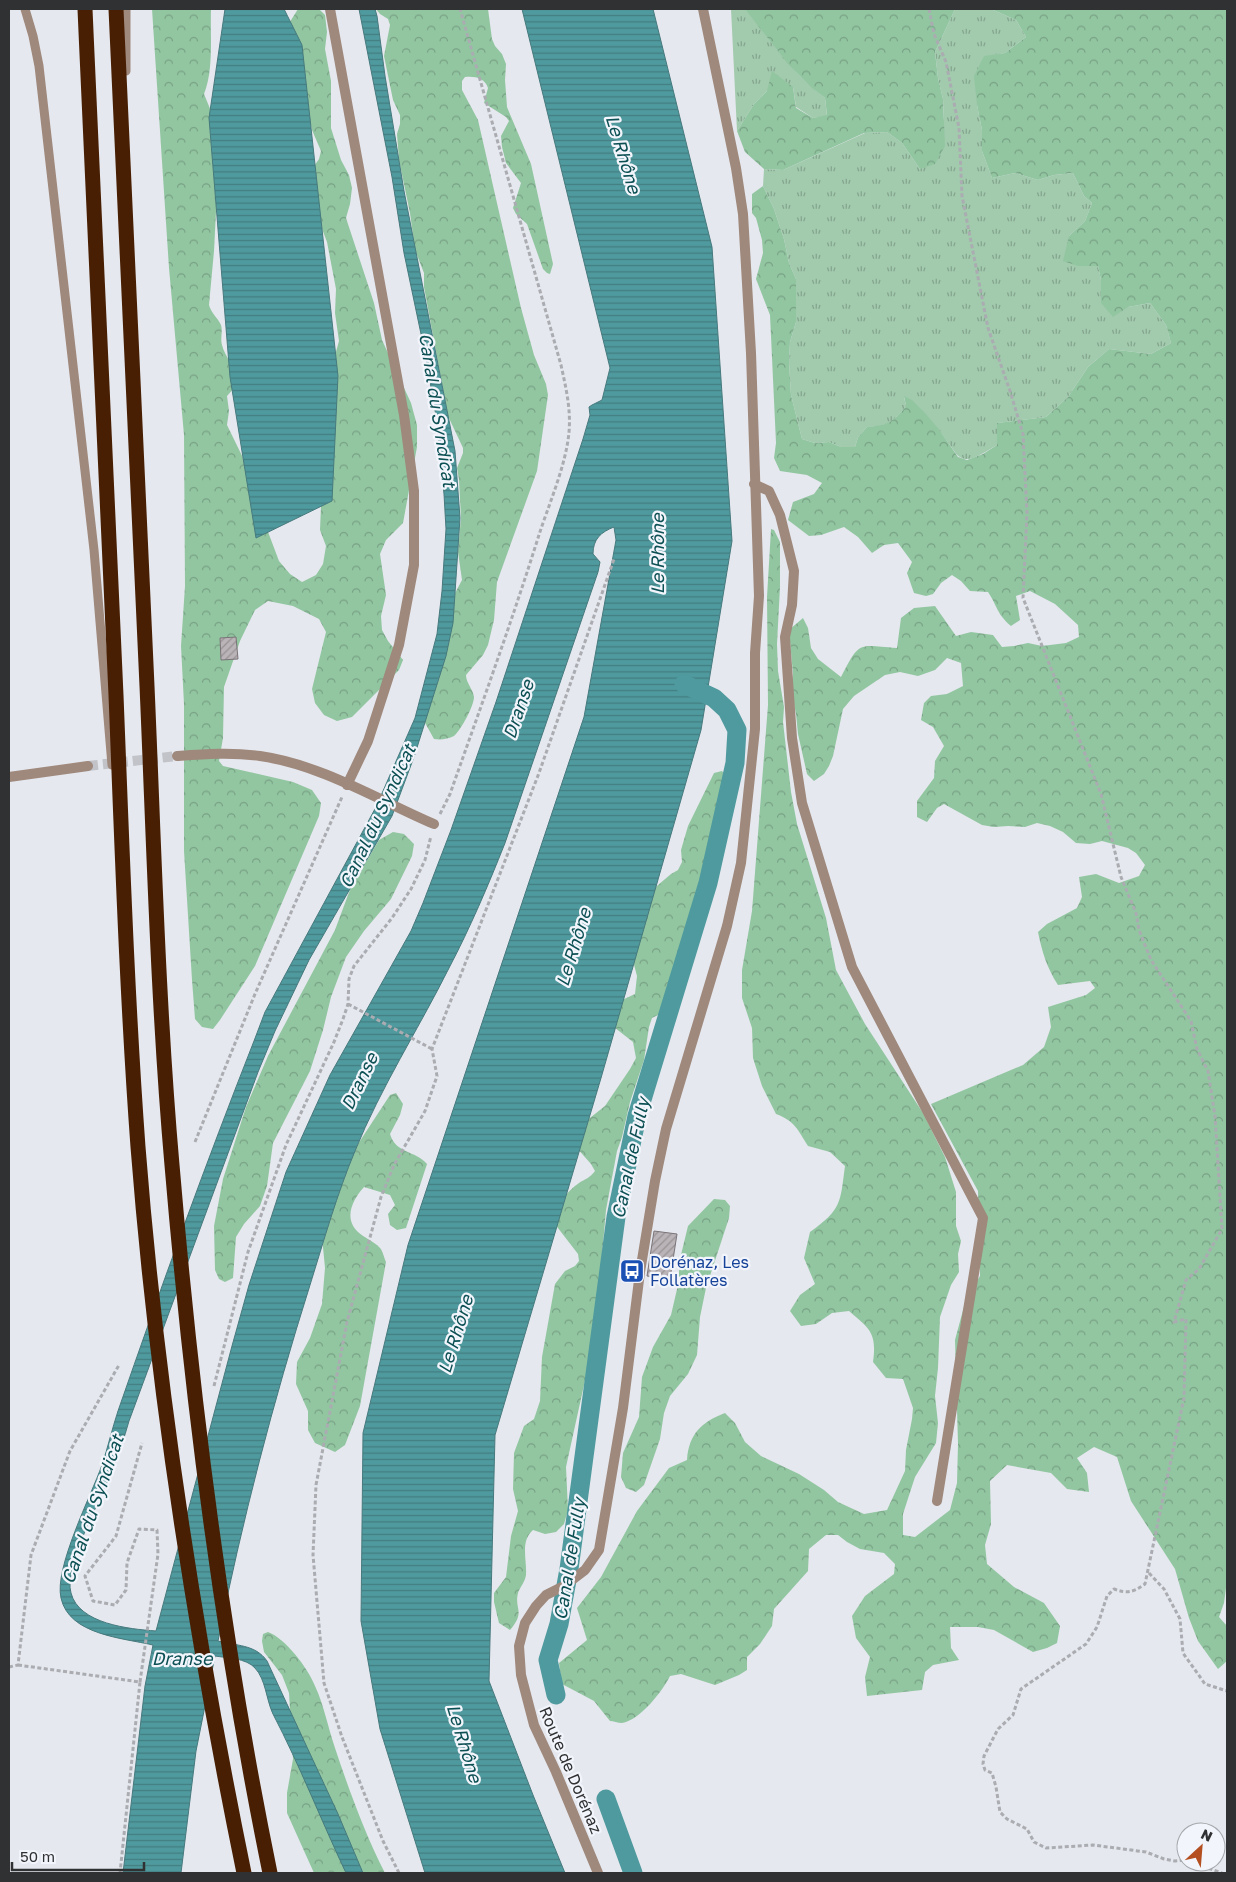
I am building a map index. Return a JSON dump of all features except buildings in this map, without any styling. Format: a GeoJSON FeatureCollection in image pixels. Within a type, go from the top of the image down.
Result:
{"type":"FeatureCollection","features":[{"type":"Feature","properties":{"kind":"highway"},"geometry":{"type":"LineString","coordinates":[[85,9],[138,1147],[161,1374],[188,1569],[224,1775],[244,1873]]}},
{"type":"Feature","properties":{"kind":"highway"},"geometry":{"type":"LineString","coordinates":[[116,9],[159,954],[172,1162],[192,1371],[219,1586],[235,1692],[270,1873]]}},
{"type":"Feature","properties":{"kind":"street"},"geometry":{"type":"LineString","coordinates":[[330,9],[404,415],[414,491],[414,564],[399,645],[368,741],[347,785]]}},
{"type":"Feature","properties":{"kind":"street"},"geometry":{"type":"LineString","coordinates":[[703,9],[736,168],[743,214],[751,353],[754,484],[769,491],[780,515],[794,571],[792,605],[785,637],[792,738],[802,803],[852,967],[983,1218],[937,1501]]}},
{"type":"Feature","properties":{"kind":"street","name":"Route de Dorénaz"},"geometry":{"type":"LineString","coordinates":[[598,1873],[556,1772],[534,1725],[520,1675],[518,1658],[520,1635],[536,1606],[546,1596],[564,1586],[585,1570],[595,1557],[602,1537],[624,1400],[649,1217],[666,1129],[727,926],[741,863],[755,729],[755,653],[758,596],[754,484]]}},
{"type":"Feature","properties":{"kind":"street"},"geometry":{"type":"LineString","coordinates":[[177,756],[224,753],[261,756],[288,762],[321,773],[434,824]]}},
{"type":"Feature","properties":{"kind":"street"},"geometry":{"type":"LineString","coordinates":[[9,777],[88,766]]}},
{"type":"Feature","properties":{"kind":"lane"},"geometry":{"type":"LineString","coordinates":[[25,9],[39,66],[86,475],[128,958]]}},
{"type":"Feature","properties":{"kind":"lane"},"geometry":{"type":"LineString","coordinates":[[126,9],[126,216]]}},
{"type":"Feature","properties":{"kind":"path"},"geometry":{"type":"LineString","coordinates":[[214,1386],[236,1295],[258,1225],[286,1145],[334,1042],[348,1004],[349,979],[354,966],[392,918],[411,889],[424,860],[434,824],[450,794],[521,591],[562,462],[570,422],[568,399],[561,365],[460,9]]}},
{"type":"Feature","properties":{"kind":"path"},"geometry":{"type":"LineString","coordinates":[[929,9],[934,34],[946,62],[959,128],[962,196],[988,328],[1023,434],[1027,513],[1023,598],[1101,794],[1121,876],[1136,913],[1151,960],[1191,1022],[1197,1049],[1208,1072],[1215,1116],[1222,1229],[1199,1269],[1186,1280],[1174,1322],[1186,1319],[1184,1398],[1145,1584],[1137,1590],[1124,1593],[1114,1589],[1107,1596],[1098,1627],[1086,1644],[1021,1689],[1013,1715],[998,1729],[984,1756],[983,1764],[985,1770],[992,1773],[1000,1812],[1007,1819],[1027,1828],[1034,1842],[1046,1848],[1093,1845],[1146,1852],[1164,1859],[1176,1861]]}},
{"type":"Feature","properties":{"kind":"path"},"geometry":{"type":"LineString","coordinates":[[399,1873],[383,1841],[342,1737],[324,1683],[314,1555],[316,1485],[350,1313],[381,1197],[394,1165],[426,1111],[437,1076],[432,1049],[539,773],[614,559]]}},
{"type":"Feature","properties":{"kind":"path"},"geometry":{"type":"LineString","coordinates":[[195,1142],[255,994],[347,785]]}},
{"type":"Feature","properties":{"kind":"path"},"geometry":{"type":"LineString","coordinates":[[348,1004],[432,1049]]}},
{"type":"Feature","properties":{"kind":"path"},"geometry":{"type":"LineString","coordinates":[[18,1665],[31,1555],[70,1451],[119,1365]]}},
{"type":"Feature","properties":{"kind":"path"},"geometry":{"type":"LineString","coordinates":[[120,1873],[140,1682],[158,1554],[157,1530],[139,1529],[127,1564],[126,1590],[115,1605],[93,1601],[85,1576],[116,1536],[142,1443]]}},
{"type":"Feature","properties":{"kind":"path"},"geometry":{"type":"LineString","coordinates":[[1148,1573],[1164,1589],[1180,1619],[1183,1653],[1205,1684],[1226,1691],[1227,1689]]}},
{"type":"Feature","properties":{"kind":"path"},"geometry":{"type":"LineString","coordinates":[[9,1667],[18,1665],[140,1682]]}},
{"type":"Feature","properties":{"kind":"green space"},"geometry":{"type":"Polygon","coordinates":[[[152,9],[211,9],[211,52],[209,74],[204,94],[213,116],[218,173],[209,305],[221,325],[223,349],[242,379],[227,396],[229,411],[227,425],[247,466],[256,500],[279,561],[290,574],[302,582],[316,575],[323,564],[326,546],[320,530],[326,388],[339,341],[335,313],[336,289],[327,242],[310,197],[308,175],[319,159],[321,151],[312,130],[288,25],[298,9],[319,9],[325,15],[327,32],[325,49],[331,81],[331,128],[352,188],[346,218],[374,303],[382,340],[411,403],[417,425],[417,447],[403,523],[386,540],[380,554],[386,595],[381,616],[382,630],[403,660],[399,670],[352,717],[337,721],[324,715],[315,703],[312,689],[326,632],[319,619],[293,606],[268,601],[255,610],[240,641],[224,687],[223,738],[219,761],[223,766],[293,782],[312,790],[321,803],[319,816],[255,966],[213,1029],[202,1027],[195,1019],[184,851],[184,704],[181,646],[185,586],[184,435],[169,268],[152,9]]]}},
{"type":"Feature","properties":{"kind":"green space"},"geometry":{"type":"Polygon","coordinates":[[[376,9],[488,9],[492,39],[506,64],[507,107],[531,164],[553,264],[550,274],[543,269],[527,224],[516,214],[513,208],[521,183],[506,163],[502,147],[501,136],[509,121],[484,103],[488,88],[485,82],[476,77],[465,77],[462,81],[462,90],[478,120],[521,308],[534,355],[546,384],[548,395],[537,471],[497,582],[494,620],[488,645],[483,655],[466,675],[474,697],[472,706],[457,733],[447,739],[434,739],[424,721],[427,707],[439,679],[453,597],[462,580],[458,552],[461,518],[457,468],[463,448],[448,416],[424,287],[424,273],[415,250],[410,213],[399,160],[397,134],[400,115],[393,100],[384,56],[390,25],[388,19],[376,9]]]}},
{"type":"Feature","properties":{"kind":"green space"},"geometry":{"type":"Polygon","coordinates":[[[731,9],[745,9],[750,13],[784,58],[803,79],[825,98],[827,116],[813,118],[796,107],[793,87],[767,91],[754,104],[737,131],[731,9]]]}},
{"type":"Feature","properties":{"kind":"green space"},"geometry":{"type":"Polygon","coordinates":[[[745,9],[955,9],[935,52],[943,99],[945,146],[935,164],[920,169],[902,143],[887,132],[864,133],[783,170],[764,169],[745,152],[737,131],[754,104],[767,91],[772,71],[793,87],[796,108],[813,118],[827,115],[825,98],[787,63],[745,9]]]}},
{"type":"Feature","properties":{"kind":"green space"},"geometry":{"type":"Polygon","coordinates":[[[955,9],[991,9],[1016,20],[1026,37],[1005,53],[984,57],[977,105],[982,130],[982,151],[992,178],[1015,173],[1038,180],[1054,175],[1073,173],[1084,196],[1092,203],[1085,221],[1069,236],[1078,266],[1098,266],[1101,280],[1101,303],[1128,307],[1150,303],[1166,325],[1171,343],[1151,354],[1109,349],[1088,367],[1068,397],[1046,417],[997,423],[997,445],[973,458],[965,459],[958,455],[929,418],[904,397],[906,406],[897,416],[880,426],[867,427],[858,437],[855,447],[841,447],[829,442],[815,443],[802,439],[791,395],[789,362],[790,342],[796,322],[796,279],[789,263],[784,239],[774,209],[763,186],[764,169],[783,170],[865,133],[887,132],[902,143],[920,169],[944,119],[943,99],[935,52],[955,9]]]}},
{"type":"Feature","properties":{"kind":"green space"},"geometry":{"type":"Polygon","coordinates":[[[991,9],[1227,9],[1227,1586],[1219,1617],[1227,1626],[1227,1661],[1218,1669],[1198,1641],[1189,1618],[1175,1569],[1131,1501],[1117,1457],[1094,1447],[1077,1458],[1087,1473],[1089,1492],[1067,1489],[1051,1473],[1007,1465],[990,1481],[991,1524],[985,1545],[987,1564],[1014,1587],[1044,1603],[1060,1626],[1057,1643],[1033,1652],[994,1630],[978,1627],[950,1627],[951,1648],[959,1660],[933,1665],[925,1672],[922,1690],[867,1696],[865,1677],[870,1657],[856,1638],[852,1616],[865,1596],[894,1574],[895,1564],[884,1553],[860,1549],[838,1535],[826,1535],[809,1549],[808,1571],[774,1609],[772,1626],[760,1644],[747,1657],[747,1670],[715,1685],[681,1674],[670,1676],[662,1690],[636,1717],[622,1723],[610,1721],[594,1701],[562,1684],[559,1663],[587,1640],[577,1608],[601,1577],[637,1511],[669,1468],[687,1460],[688,1451],[694,1436],[703,1425],[725,1413],[735,1423],[745,1442],[761,1456],[799,1474],[824,1490],[838,1502],[864,1514],[887,1510],[905,1471],[906,1450],[913,1408],[903,1379],[886,1378],[873,1362],[873,1338],[867,1327],[849,1311],[832,1313],[816,1324],[801,1326],[790,1311],[800,1295],[815,1284],[804,1258],[810,1232],[834,1211],[838,1204],[845,1166],[830,1152],[808,1146],[792,1123],[776,1114],[762,1086],[753,1058],[752,1028],[742,998],[742,970],[752,911],[768,705],[767,597],[771,529],[774,530],[780,542],[778,671],[784,707],[783,722],[791,792],[797,824],[826,918],[836,970],[865,1024],[923,1113],[945,1157],[956,1192],[956,1226],[961,1241],[958,1254],[959,1272],[951,1285],[940,1317],[935,1396],[938,1423],[936,1443],[915,1477],[903,1514],[903,1535],[915,1537],[950,1510],[957,1483],[958,1444],[955,1340],[966,1299],[980,1276],[978,1191],[931,1104],[1023,1065],[1044,1047],[1051,1027],[1048,1007],[1086,995],[1095,988],[1090,981],[1058,985],[1045,960],[1038,932],[1047,924],[1077,908],[1082,897],[1079,877],[1096,874],[1119,883],[1139,876],[1145,865],[1136,853],[1128,848],[1102,841],[1090,844],[1076,843],[1063,832],[1037,823],[1025,827],[982,825],[944,804],[937,808],[927,822],[917,817],[917,801],[934,778],[935,761],[944,746],[933,727],[921,720],[924,703],[931,696],[947,694],[963,686],[961,663],[947,658],[935,670],[918,676],[900,672],[885,675],[854,696],[843,709],[829,766],[824,774],[814,781],[807,774],[798,734],[791,689],[793,674],[789,630],[803,618],[808,628],[811,648],[818,659],[841,677],[852,656],[862,648],[874,646],[897,648],[901,618],[914,608],[935,606],[956,636],[971,632],[993,635],[1002,647],[1028,643],[1042,646],[1066,643],[1079,637],[1078,625],[1055,604],[1030,591],[1016,596],[1020,620],[1011,626],[1000,613],[988,592],[970,591],[952,575],[941,583],[933,594],[926,596],[914,593],[907,573],[912,562],[898,543],[884,545],[872,553],[858,537],[844,527],[821,535],[809,536],[788,520],[793,502],[814,494],[822,483],[807,475],[780,471],[774,458],[776,443],[770,315],[756,279],[763,253],[762,240],[756,218],[752,213],[752,194],[763,186],[774,209],[784,239],[789,263],[796,279],[796,322],[790,342],[789,362],[791,395],[802,439],[815,443],[829,442],[841,447],[855,447],[858,437],[867,427],[885,424],[897,416],[906,406],[904,396],[912,400],[925,413],[958,457],[967,460],[983,454],[997,445],[997,423],[1046,417],[1068,397],[1088,367],[1109,349],[1151,354],[1171,343],[1166,325],[1150,303],[1128,307],[1113,317],[1101,303],[1101,280],[1098,266],[1078,266],[1063,261],[1069,236],[1085,221],[1092,203],[1084,196],[1073,173],[1054,175],[1038,180],[1015,173],[992,178],[982,151],[982,130],[974,76],[984,56],[1005,53],[1026,37],[1016,20],[991,9]]]}},
{"type":"Feature","properties":{"kind":"green space"},"geometry":{"type":"Polygon","coordinates":[[[722,771],[727,777],[729,789],[675,978],[674,998],[664,1012],[652,1018],[644,1060],[617,1151],[606,1210],[595,1335],[566,1467],[568,1510],[564,1524],[556,1532],[545,1534],[533,1530],[529,1534],[525,1545],[526,1575],[517,1599],[519,1614],[510,1630],[499,1623],[494,1593],[506,1577],[511,1536],[518,1511],[513,1489],[514,1453],[524,1426],[534,1419],[540,1401],[542,1357],[555,1284],[565,1271],[575,1266],[579,1261],[578,1254],[551,1219],[566,1195],[595,1171],[576,1147],[581,1125],[605,1106],[636,1058],[633,1042],[605,1020],[609,1006],[635,994],[637,976],[628,942],[638,902],[678,870],[682,862],[681,850],[688,826],[714,773],[722,771]]]}},
{"type":"Feature","properties":{"kind":"green space"},"geometry":{"type":"Polygon","coordinates":[[[393,832],[404,834],[414,844],[412,856],[391,899],[364,931],[346,957],[331,997],[310,1071],[273,1143],[267,1186],[260,1206],[244,1224],[236,1237],[233,1278],[225,1282],[219,1279],[215,1270],[214,1226],[223,1179],[246,1107],[268,1056],[335,930],[351,887],[379,840],[393,832]]]}},
{"type":"Feature","properties":{"kind":"green space"},"geometry":{"type":"Polygon","coordinates":[[[396,1093],[403,1104],[400,1115],[390,1134],[401,1149],[417,1156],[427,1164],[406,1228],[397,1230],[390,1225],[388,1214],[395,1205],[390,1195],[364,1187],[356,1197],[351,1209],[350,1215],[353,1227],[380,1248],[386,1262],[360,1406],[345,1445],[335,1452],[315,1443],[308,1430],[308,1411],[296,1384],[297,1362],[310,1338],[322,1304],[325,1268],[321,1226],[341,1170],[390,1095],[396,1093]]]}},
{"type":"Feature","properties":{"kind":"green space"},"geometry":{"type":"Polygon","coordinates":[[[714,1199],[725,1200],[730,1206],[729,1218],[706,1288],[700,1317],[697,1355],[688,1374],[670,1396],[664,1413],[660,1439],[644,1485],[636,1492],[626,1488],[621,1477],[623,1453],[639,1417],[642,1377],[653,1347],[671,1315],[678,1285],[680,1259],[688,1226],[714,1199]]]}},
{"type":"Feature","properties":{"kind":"green space"},"geometry":{"type":"Polygon","coordinates":[[[268,1632],[282,1640],[302,1663],[312,1679],[352,1796],[385,1873],[314,1873],[287,1813],[287,1793],[293,1759],[289,1693],[282,1675],[264,1652],[263,1634],[268,1632]]]}},
{"type":"Feature","properties":{"kind":"water"},"geometry":{"type":"Polygon","coordinates":[[[225,9],[284,9],[302,45],[338,376],[332,501],[256,538],[230,377],[209,118],[225,9]]]}},
{"type":"Feature","properties":{"kind":"water"},"geometry":{"type":"Polygon","coordinates":[[[359,9],[375,9],[377,16],[404,191],[455,451],[460,518],[453,623],[446,656],[414,757],[392,816],[309,960],[275,1031],[258,1072],[129,1421],[117,1459],[78,1550],[70,1581],[71,1593],[76,1603],[84,1612],[94,1618],[132,1629],[156,1631],[249,1285],[286,1172],[330,1075],[411,931],[423,903],[496,702],[583,439],[590,415],[589,407],[602,400],[610,368],[522,9],[653,9],[712,247],[732,541],[701,730],[601,1078],[495,1435],[489,1681],[565,1873],[425,1873],[380,1729],[361,1621],[363,1433],[408,1245],[584,717],[616,540],[614,527],[605,531],[594,544],[593,554],[600,562],[598,572],[505,843],[492,875],[457,953],[376,1104],[342,1184],[296,1329],[271,1417],[237,1551],[218,1641],[245,1646],[257,1651],[267,1661],[338,1814],[363,1873],[346,1873],[273,1714],[259,1673],[247,1662],[215,1656],[196,1751],[181,1873],[123,1873],[145,1686],[153,1645],[99,1633],[75,1620],[66,1610],[61,1598],[60,1585],[63,1569],[75,1532],[102,1465],[118,1411],[167,1272],[265,1012],[376,807],[415,718],[437,634],[446,529],[436,416],[359,9]]]}},
{"type":"Feature","properties":{"kind":"waterway","name":"Canal de Fully"},"geometry":{"type":"LineString","coordinates":[[556,1695],[548,1660],[559,1624],[569,1569],[616,1217],[637,1116],[708,883],[735,763],[737,730],[727,710],[714,698],[684,684]]}},
{"type":"Feature","properties":{"kind":"waterway","name":"Canal de Fully"},"geometry":{"type":"LineString","coordinates":[[606,1799],[633,1873]]}},
{"type":"Feature","properties":{"kind":"tunnel"},"geometry":{"type":"LineString","coordinates":[[88,766],[177,756]]}},
{"type":"Feature","properties":{"kind":"place","name":"Dorénaz, Les Follatères"},"geometry":{"type":"Point","coordinates":[632,1271]}},
{"type":"Feature","properties":{"kind":"water label","name":"Le Rhône"},"geometry":{"type":"Point","coordinates":[624,154]}},
{"type":"Feature","properties":{"kind":"water label","name":"Canal du Syndicat"},"geometry":{"type":"Point","coordinates":[438,410]}},
{"type":"Feature","properties":{"kind":"water label","name":"Le Rhône"},"geometry":{"type":"Point","coordinates":[657,554]}},
{"type":"Feature","properties":{"kind":"water label","name":"Dranse"},"geometry":{"type":"Point","coordinates":[518,709]}},
{"type":"Feature","properties":{"kind":"water label","name":"Canal du Syndicat"},"geometry":{"type":"Point","coordinates":[377,816]}},
{"type":"Feature","properties":{"kind":"water label","name":"Le Rhône"},"geometry":{"type":"Point","coordinates":[573,947]}},
{"type":"Feature","properties":{"kind":"water label","name":"Dranse"},"geometry":{"type":"Point","coordinates":[359,1081]}},
{"type":"Feature","properties":{"kind":"water label","name":"Le Rhône"},"geometry":{"type":"Point","coordinates":[455,1334]}},
{"type":"Feature","properties":{"kind":"water label","name":"Canal du Syndicat"},"geometry":{"type":"Point","coordinates":[92,1509]}},
{"type":"Feature","properties":{"kind":"water label","name":"Dranse"},"geometry":{"type":"Point","coordinates":[182,1658]}},
{"type":"Feature","properties":{"kind":"water label","name":"Le Rhône"},"geometry":{"type":"Point","coordinates":[465,1743]}}]}
